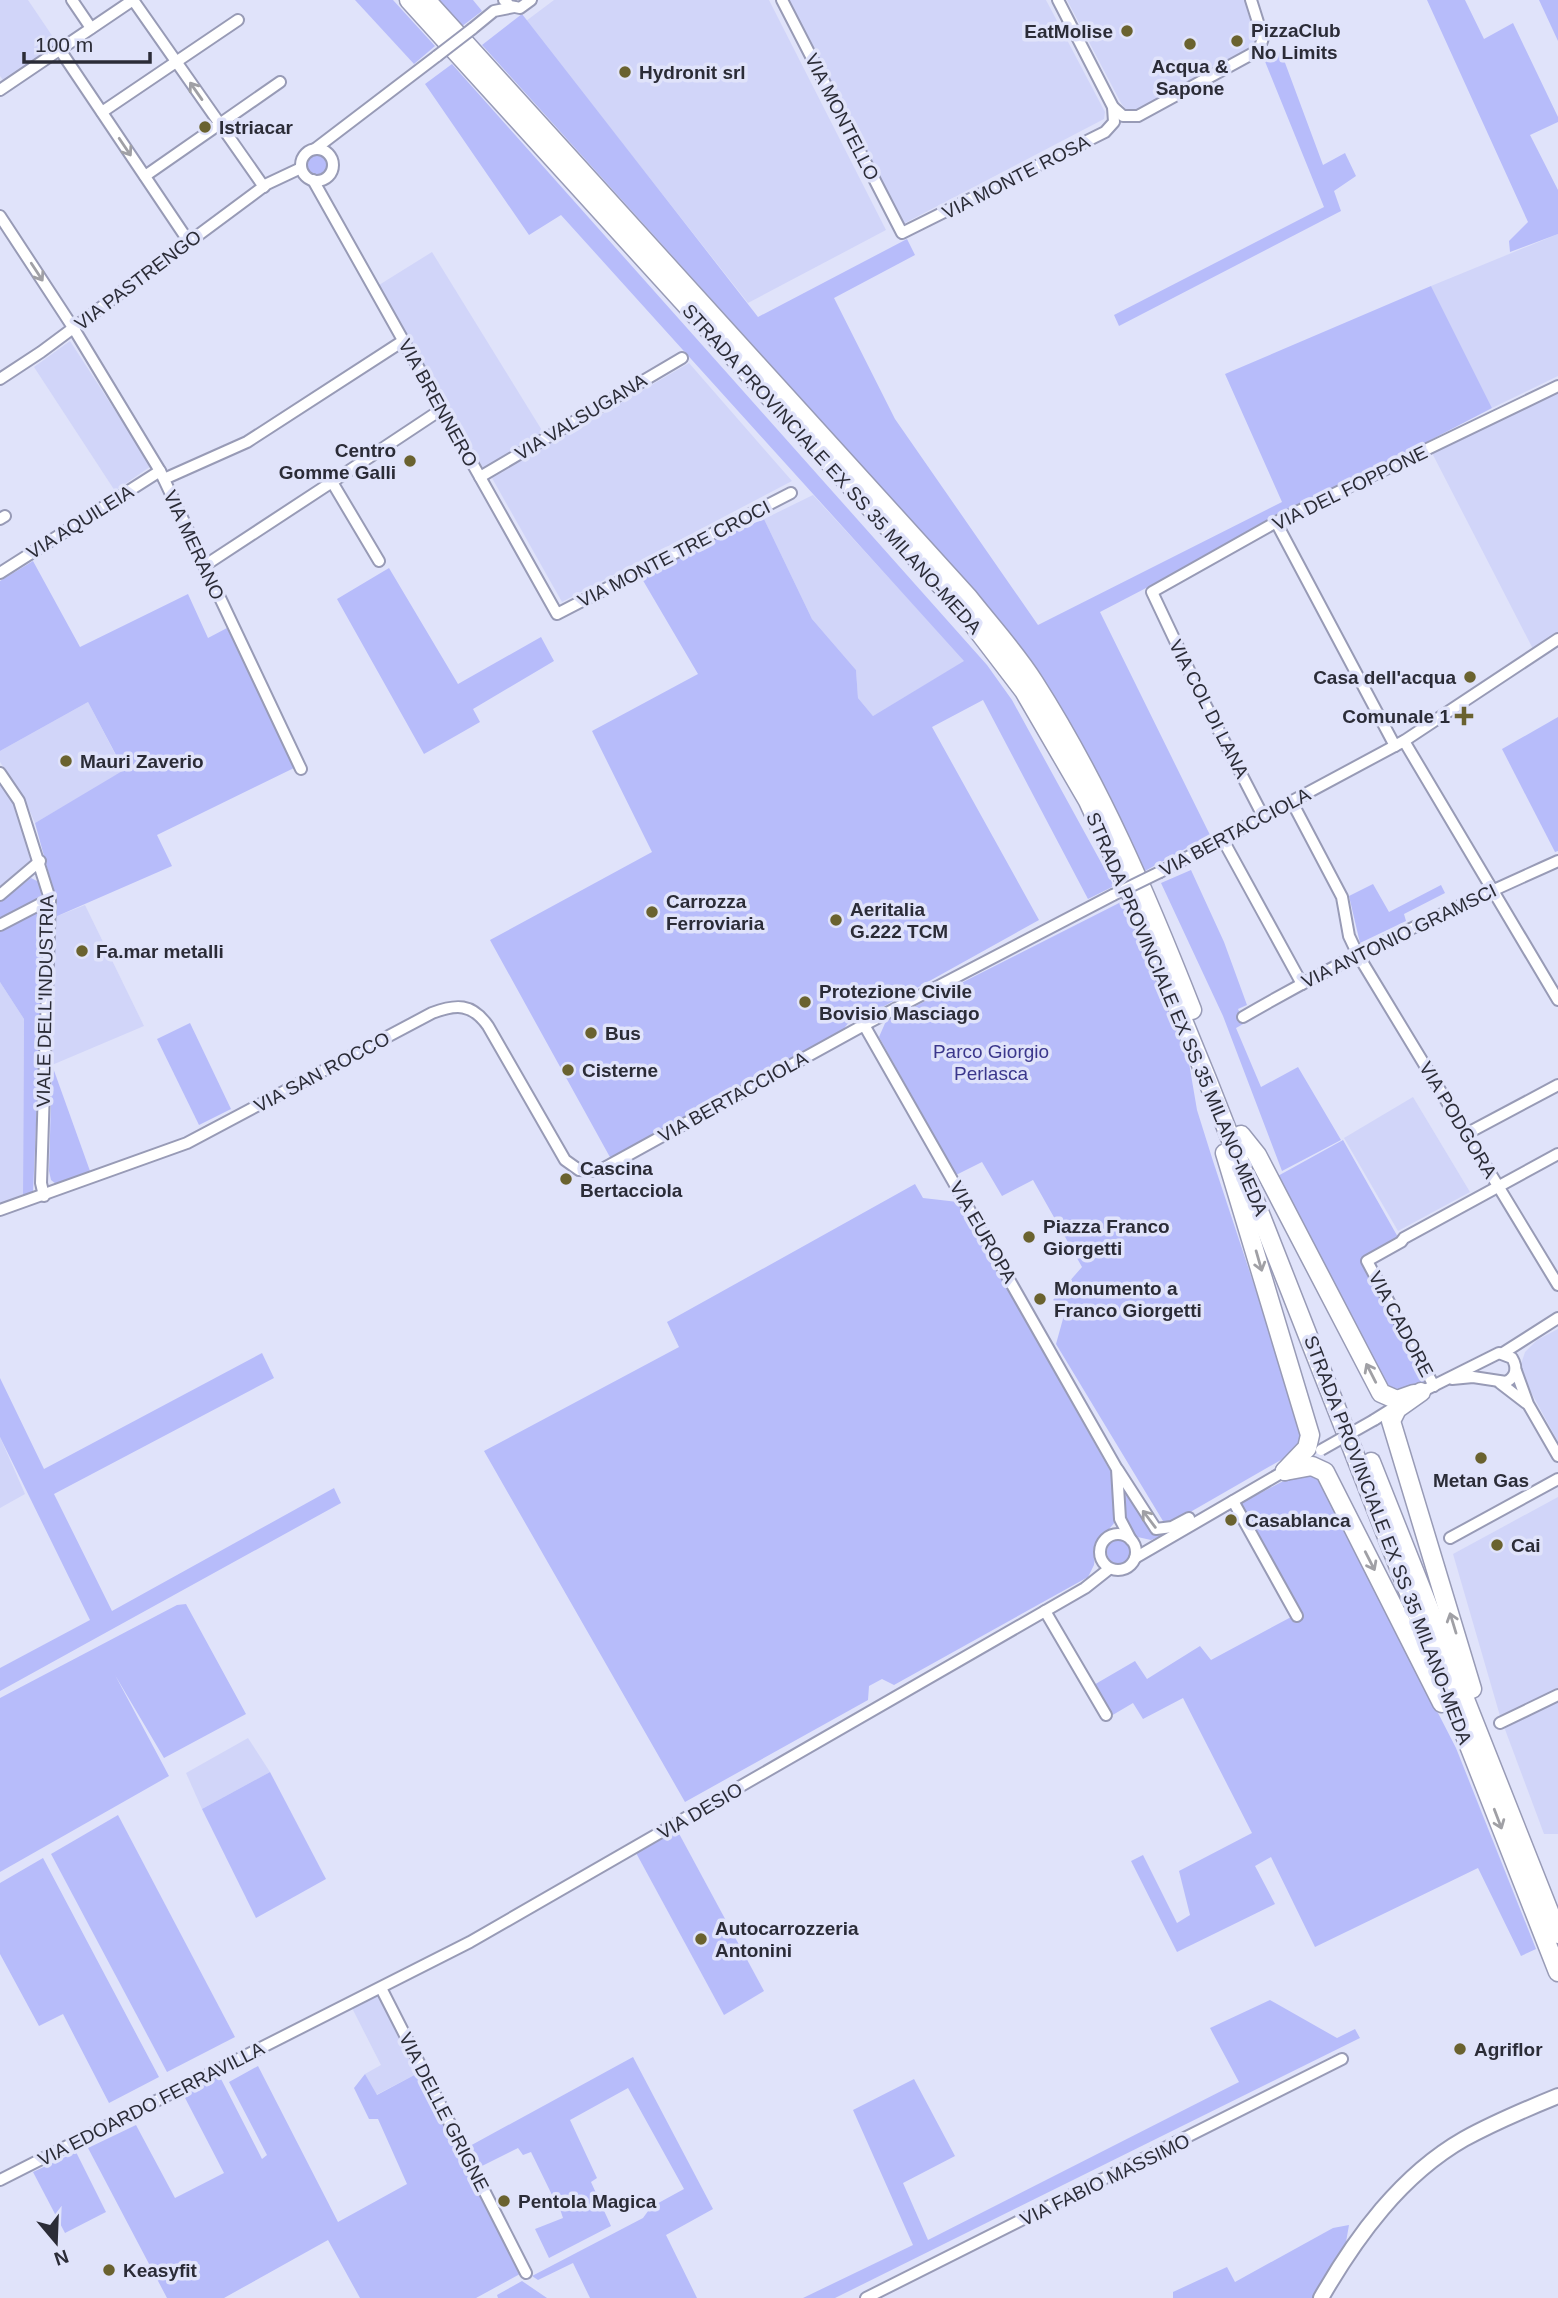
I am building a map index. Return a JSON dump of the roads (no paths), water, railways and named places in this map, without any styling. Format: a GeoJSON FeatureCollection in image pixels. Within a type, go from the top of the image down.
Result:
{"type":"FeatureCollection","features":[{"type":"Feature","properties":{"kind":"highway","name":"STRADA PROVINCIALE EX SS 35 MILANO-MEDA"},"geometry":{"type":"LineString","coordinates":[[409,0],[956,602],[1024,691],[1088,801],[1135,903],[1207,1079],[1558,1972]]}},
{"type":"Feature","properties":{"kind":"highway","name":"STRADA PROVINCIALE EX SS 35 MILANO-MEDA"},"geometry":{"type":"LineString","coordinates":[[426,0],[968,597],[1033,680],[1101,798],[1136,874],[1558,1934]]}},
{"type":"Feature","properties":{"kind":"highway"},"geometry":{"type":"LineString","coordinates":[[1207,1079],[1211,1112],[1254,1242],[1310,1435],[1307,1448],[1285,1471]]}},
{"type":"Feature","properties":{"kind":"highway"},"geometry":{"type":"LineString","coordinates":[[1241,1135],[1264,1167],[1381,1393],[1397,1399],[1426,1390]]}},
{"type":"Feature","properties":{"kind":"highway"},"geometry":{"type":"LineString","coordinates":[[1426,1390],[1397,1409],[1391,1421],[1479,1709],[1490,1760]]}},
{"type":"Feature","properties":{"kind":"highway"},"geometry":{"type":"LineString","coordinates":[[1285,1471],[1312,1466],[1325,1472],[1487,1791]]}},
{"type":"Feature","properties":{"kind":"main road"},"geometry":{"type":"LineString","coordinates":[[1321,2298],[1343,2259],[1376,2214],[1420,2172],[1462,2140],[1558,2096]]}},
{"type":"Feature","properties":{"kind":"street"},"geometry":{"type":"LineString","coordinates":[[72,0],[92,28]]}},
{"type":"Feature","properties":{"kind":"street"},"geometry":{"type":"LineString","coordinates":[[0,90],[133,0],[264,187]]}},
{"type":"Feature","properties":{"kind":"street"},"geometry":{"type":"LineString","coordinates":[[494,11],[499,0]]}},
{"type":"Feature","properties":{"kind":"street"},"geometry":{"type":"LineString","coordinates":[[329,175],[313,180],[302,163],[315,149],[494,11],[509,4],[525,6],[531,0]]}},
{"type":"Feature","properties":{"kind":"street","name":"VIA MONTELLO"},"geometry":{"type":"LineString","coordinates":[[782,0],[902,233]]}},
{"type":"Feature","properties":{"kind":"street"},"geometry":{"type":"LineString","coordinates":[[1058,0],[1113,107],[1123,116],[1138,116],[1253,55],[1262,43],[1262,32],[1251,0]]}},
{"type":"Feature","properties":{"kind":"street"},"geometry":{"type":"LineString","coordinates":[[102,112],[238,20]]}},
{"type":"Feature","properties":{"kind":"street"},"geometry":{"type":"LineString","coordinates":[[60,50],[189,242]]}},
{"type":"Feature","properties":{"kind":"street"},"geometry":{"type":"LineString","coordinates":[[145,176],[280,82]]}},
{"type":"Feature","properties":{"kind":"street","name":"VIA MONTE ROSA"},"geometry":{"type":"LineString","coordinates":[[902,233],[1105,132],[1114,122],[1113,107]]}},
{"type":"Feature","properties":{"kind":"street"},"geometry":{"type":"LineString","coordinates":[[321,191],[329,175],[332,151],[348,126]]}},
{"type":"Feature","properties":{"kind":"street"},"geometry":{"type":"LineString","coordinates":[[315,149],[327,152],[332,160]]}},
{"type":"Feature","properties":{"kind":"street","name":"VIA PASTRENGO"},"geometry":{"type":"LineString","coordinates":[[2,375],[74,329],[264,187],[302,163]]}},
{"type":"Feature","properties":{"kind":"street","name":"VIA BRENNERO"},"geometry":{"type":"LineString","coordinates":[[313,180],[557,614]]}},
{"type":"Feature","properties":{"kind":"street","name":"VIA MERANO"},"geometry":{"type":"LineString","coordinates":[[0,216],[74,329],[162,475],[301,769]]}},
{"type":"Feature","properties":{"kind":"street","name":"VIA AQUILEIA"},"geometry":{"type":"LineString","coordinates":[[0,573],[162,475],[247,442],[403,341]]}},
{"type":"Feature","properties":{"kind":"street","name":"VIA VALSUGANA"},"geometry":{"type":"LineString","coordinates":[[480,477],[682,358]]}},
{"type":"Feature","properties":{"kind":"street","name":"VIA DEL FOPPONE"},"geometry":{"type":"LineString","coordinates":[[1154,599],[1152,592],[1156,587],[1277,524],[1558,386]]}},
{"type":"Feature","properties":{"kind":"street"},"geometry":{"type":"LineString","coordinates":[[204,566],[442,409]]}},
{"type":"Feature","properties":{"kind":"street"},"geometry":{"type":"LineString","coordinates":[[332,482],[379,561]]}},
{"type":"Feature","properties":{"kind":"street","name":"VIA MONTE TRE CROCI"},"geometry":{"type":"LineString","coordinates":[[557,614],[791,493]]}},
{"type":"Feature","properties":{"kind":"street"},"geometry":{"type":"LineString","coordinates":[[1277,524],[1400,743],[1558,1000]]}},
{"type":"Feature","properties":{"kind":"street","name":"VIA COL DI LANA"},"geometry":{"type":"LineString","coordinates":[[1154,599],[1264,818]]}},
{"type":"Feature","properties":{"kind":"street","name":"VIA BERTACCIOLA"},"geometry":{"type":"LineString","coordinates":[[546,1126],[571,1166],[586,1172],[600,1171],[864,1024],[1223,840],[1400,743],[1558,639]]}},
{"type":"Feature","properties":{"kind":"street","name":"VIALE DELL'INDUSTRIA"},"geometry":{"type":"LineString","coordinates":[[0,773],[19,801],[40,861],[50,900],[41,1183],[44,1196]]}},
{"type":"Feature","properties":{"kind":"street","name":"VIA PODGORA"},"geometry":{"type":"LineString","coordinates":[[1292,802],[1342,897],[1349,936],[1358,955],[1558,1286]]}},
{"type":"Feature","properties":{"kind":"street"},"geometry":{"type":"LineString","coordinates":[[1223,840],[1302,984]]}},
{"type":"Feature","properties":{"kind":"street"},"geometry":{"type":"LineString","coordinates":[[0,895],[40,861]]}},
{"type":"Feature","properties":{"kind":"street","name":"VIA ANTONIO GRAMSCI"},"geometry":{"type":"LineString","coordinates":[[1243,1017],[1358,955],[1558,861]]}},
{"type":"Feature","properties":{"kind":"street"},"geometry":{"type":"LineString","coordinates":[[0,925],[50,900]]}},
{"type":"Feature","properties":{"kind":"street","name":"VIA SAN ROCCO"},"geometry":{"type":"LineString","coordinates":[[44,1196],[187,1143],[432,1013],[456,1006],[472,1009],[484,1020],[546,1126]]}},
{"type":"Feature","properties":{"kind":"street","name":"VIA EUROPA"},"geometry":{"type":"LineString","coordinates":[[864,1024],[1117,1469],[1120,1519],[1133,1542]]}},
{"type":"Feature","properties":{"kind":"street"},"geometry":{"type":"LineString","coordinates":[[1466,1134],[1558,1085]]}},
{"type":"Feature","properties":{"kind":"street"},"geometry":{"type":"LineString","coordinates":[[1497,1186],[1558,1154]]}},
{"type":"Feature","properties":{"kind":"street","name":"VIA CADORE"},"geometry":{"type":"LineString","coordinates":[[1426,1390],[1367,1261],[1497,1186]]}},
{"type":"Feature","properties":{"kind":"street"},"geometry":{"type":"LineString","coordinates":[[0,1210],[44,1196]]}},
{"type":"Feature","properties":{"kind":"street"},"geometry":{"type":"LineString","coordinates":[[1547,1267],[1558,1262]]}},
{"type":"Feature","properties":{"kind":"street"},"geometry":{"type":"LineString","coordinates":[[1159,1544],[1133,1542],[1113,1534],[1100,1547],[1105,1564],[1128,1568],[1135,1558],[1159,1544],[1232,1501],[1426,1390],[1503,1353],[1558,1318]]}},
{"type":"Feature","properties":{"kind":"street"},"geometry":{"type":"LineString","coordinates":[[1452,1379],[1510,1380],[1531,1335]]}},
{"type":"Feature","properties":{"kind":"street"},"geometry":{"type":"LineString","coordinates":[[1503,1353],[1515,1367],[1528,1404],[1558,1457]]}},
{"type":"Feature","properties":{"kind":"street"},"geometry":{"type":"LineString","coordinates":[[1488,1361],[1487,1371],[1496,1381],[1528,1404]]}},
{"type":"Feature","properties":{"kind":"street"},"geometry":{"type":"LineString","coordinates":[[1117,1469],[1156,1528],[1172,1527],[1208,1508],[1232,1501]]}},
{"type":"Feature","properties":{"kind":"street"},"geometry":{"type":"LineString","coordinates":[[1450,1538],[1558,1479]]}},
{"type":"Feature","properties":{"kind":"street"},"geometry":{"type":"LineString","coordinates":[[1232,1501],[1297,1616]]}},
{"type":"Feature","properties":{"kind":"street","name":"VIA EUROPA"},"geometry":{"type":"LineString","coordinates":[[1113,1534],[1120,1519]]}},
{"type":"Feature","properties":{"kind":"street"},"geometry":{"type":"LineString","coordinates":[[1133,1542],[1135,1558]]}},
{"type":"Feature","properties":{"kind":"street","name":"VIA DESIO"},"geometry":{"type":"LineString","coordinates":[[302,2028],[381,1988],[616,1859],[1045,1611],[1092,1581],[1105,1564]]}},
{"type":"Feature","properties":{"kind":"street"},"geometry":{"type":"LineString","coordinates":[[1045,1611],[1105,1715]]}},
{"type":"Feature","properties":{"kind":"street"},"geometry":{"type":"LineString","coordinates":[[1500,1723],[1558,1695]]}},
{"type":"Feature","properties":{"kind":"street","name":"VIA DELLE GRIGNE"},"geometry":{"type":"LineString","coordinates":[[381,1988],[526,2273]]}},
{"type":"Feature","properties":{"kind":"street","name":"VIA EDOARDO FERRAVILLA"},"geometry":{"type":"LineString","coordinates":[[0,2180],[302,2028]]}},
{"type":"Feature","properties":{"kind":"street","name":"VIA FABIO MASSIMO"},"geometry":{"type":"LineString","coordinates":[[866,2298],[1342,2059]]}},
{"type":"Feature","properties":{"kind":"place","name":"EatMolise"},"geometry":{"type":"Point","coordinates":[1127,31]}},
{"type":"Feature","properties":{"kind":"place","name":"PizzaClub No Limits"},"geometry":{"type":"Point","coordinates":[1237,41]}},
{"type":"Feature","properties":{"kind":"place","name":"Acqua & Sapone"},"geometry":{"type":"Point","coordinates":[1190,44]}},
{"type":"Feature","properties":{"kind":"place","name":"Hydronit srl"},"geometry":{"type":"Point","coordinates":[625,72]}},
{"type":"Feature","properties":{"kind":"place","name":"Istriacar"},"geometry":{"type":"Point","coordinates":[205,127]}},
{"type":"Feature","properties":{"kind":"place","name":"Centro Gomme Galli"},"geometry":{"type":"Point","coordinates":[410,461]}},
{"type":"Feature","properties":{"kind":"place","name":"Casa dell'acqua"},"geometry":{"type":"Point","coordinates":[1470,677]}},
{"type":"Feature","properties":{"kind":"place","name":"Comunale 1"},"geometry":{"type":"Point","coordinates":[1464,716]}},
{"type":"Feature","properties":{"kind":"place","name":"Mauri Zaverio"},"geometry":{"type":"Point","coordinates":[66,761]}},
{"type":"Feature","properties":{"kind":"place","name":"Carrozza Ferroviaria"},"geometry":{"type":"Point","coordinates":[652,912]}},
{"type":"Feature","properties":{"kind":"place","name":"Aeritalia G.222 TCM"},"geometry":{"type":"Point","coordinates":[836,920]}},
{"type":"Feature","properties":{"kind":"place","name":"Fa.mar metalli"},"geometry":{"type":"Point","coordinates":[82,951]}},
{"type":"Feature","properties":{"kind":"place","name":"Protezione Civile Bovisio Masciago"},"geometry":{"type":"Point","coordinates":[805,1002]}},
{"type":"Feature","properties":{"kind":"place","name":"Bus"},"geometry":{"type":"Point","coordinates":[591,1033]}},
{"type":"Feature","properties":{"kind":"place","name":"Cisterne"},"geometry":{"type":"Point","coordinates":[568,1070]}},
{"type":"Feature","properties":{"kind":"place","name":"Cascina Bertacciola"},"geometry":{"type":"Point","coordinates":[566,1179]}},
{"type":"Feature","properties":{"kind":"place","name":"Piazza Franco Giorgetti"},"geometry":{"type":"Point","coordinates":[1029,1237]}},
{"type":"Feature","properties":{"kind":"place","name":"Monumento a Franco Giorgetti"},"geometry":{"type":"Point","coordinates":[1040,1299]}},
{"type":"Feature","properties":{"kind":"place","name":"Metan Gas"},"geometry":{"type":"Point","coordinates":[1481,1458]}},
{"type":"Feature","properties":{"kind":"place","name":"Casablanca"},"geometry":{"type":"Point","coordinates":[1231,1520]}},
{"type":"Feature","properties":{"kind":"place","name":"Cai"},"geometry":{"type":"Point","coordinates":[1497,1545]}},
{"type":"Feature","properties":{"kind":"place","name":"Autocarrozzeria Antonini"},"geometry":{"type":"Point","coordinates":[701,1939]}},
{"type":"Feature","properties":{"kind":"place","name":"Agriflor"},"geometry":{"type":"Point","coordinates":[1460,2049]}},
{"type":"Feature","properties":{"kind":"place","name":"Pentola Magica"},"geometry":{"type":"Point","coordinates":[504,2201]}},
{"type":"Feature","properties":{"kind":"place","name":"Keasyfit"},"geometry":{"type":"Point","coordinates":[109,2270]}},
{"type":"Feature","properties":{"kind":"park label","name":"Parco Giorgio Perlasca"},"geometry":{"type":"Point","coordinates":[991,1062]}}]}
